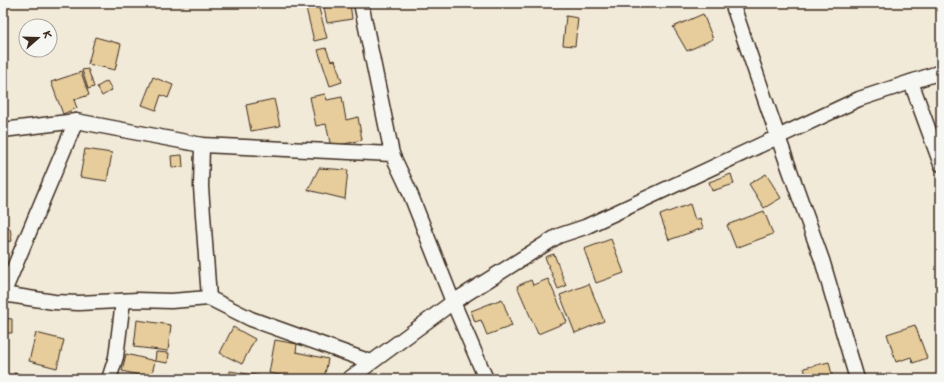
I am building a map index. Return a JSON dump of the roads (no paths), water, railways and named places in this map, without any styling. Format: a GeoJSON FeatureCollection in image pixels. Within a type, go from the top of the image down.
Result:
{"type":"FeatureCollection","features":[{"type":"Feature","properties":{"kind":"street"},"geometry":{"type":"LineString","coordinates":[[361,3],[392,154],[408,188],[453,302],[486,379]]}},
{"type":"Feature","properties":{"kind":"street"},"geometry":{"type":"LineString","coordinates":[[732,3],[822,260],[857,379]]}},
{"type":"Feature","properties":{"kind":"street"},"geometry":{"type":"LineString","coordinates":[[349,379],[453,302],[558,236],[585,227],[859,99],[941,72]]}},
{"type":"Feature","properties":{"kind":"street"},"geometry":{"type":"LineString","coordinates":[[911,82],[941,164]]}},
{"type":"Feature","properties":{"kind":"street"},"geometry":{"type":"LineString","coordinates":[[3,130],[76,121],[202,146],[392,154]]}},
{"type":"Feature","properties":{"kind":"street"},"geometry":{"type":"LineString","coordinates":[[76,121],[3,294],[54,302],[79,303],[137,300],[171,301],[209,298],[252,319],[371,362]]}},
{"type":"Feature","properties":{"kind":"street"},"geometry":{"type":"LineString","coordinates":[[202,146],[201,186],[209,298]]}},
{"type":"Feature","properties":{"kind":"street"},"geometry":{"type":"LineString","coordinates":[[110,379],[116,356],[124,301]]}}]}
